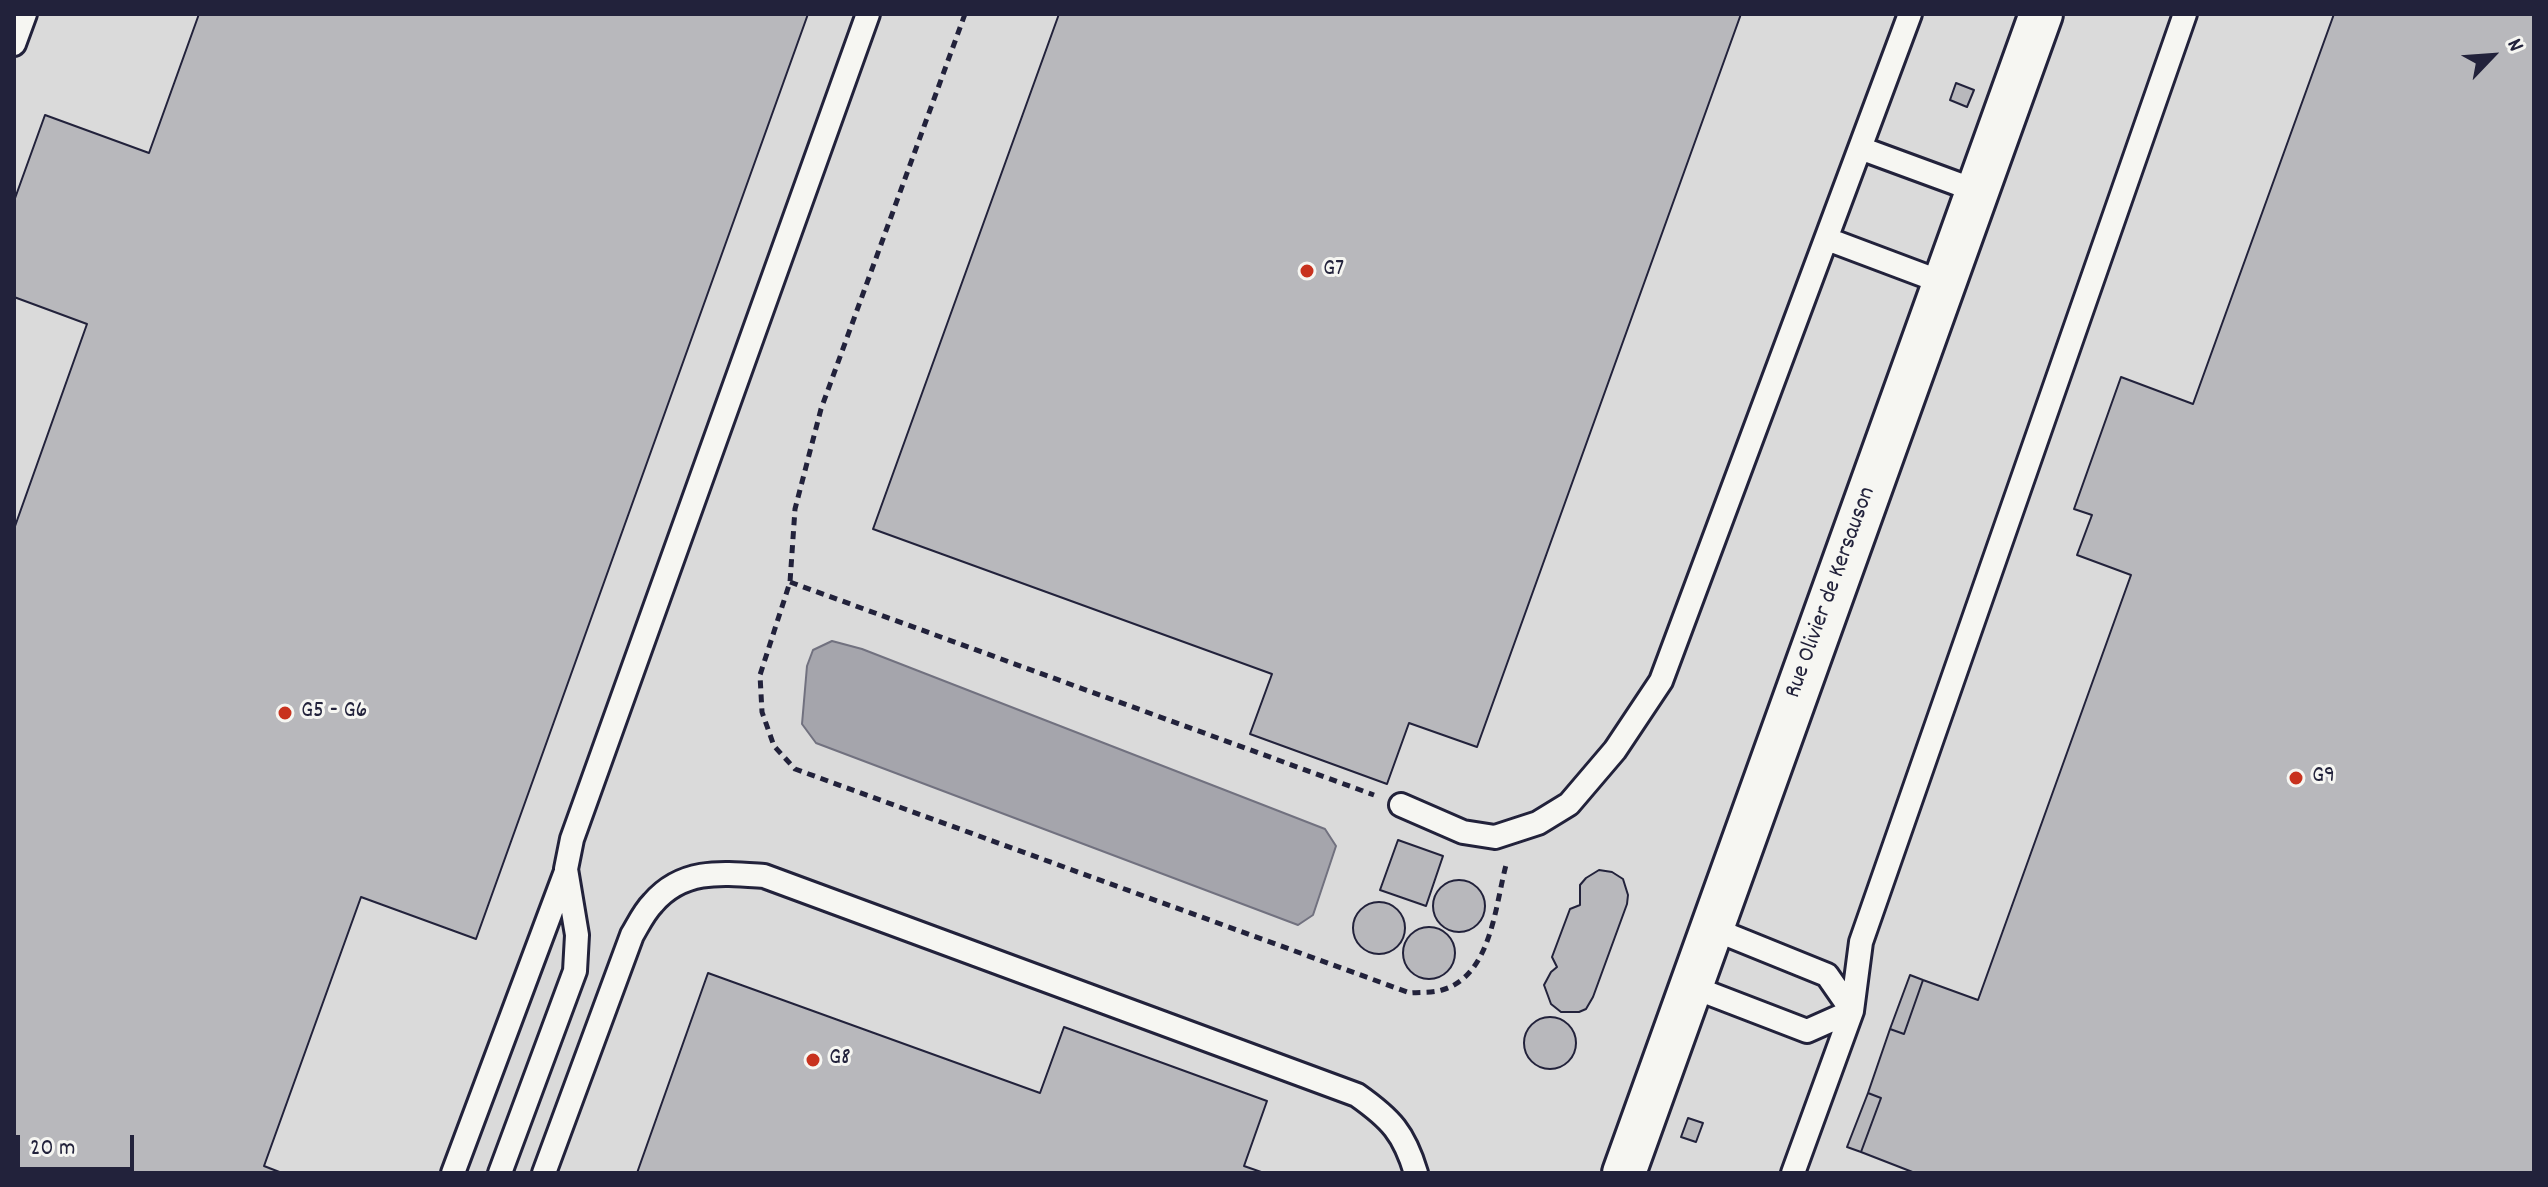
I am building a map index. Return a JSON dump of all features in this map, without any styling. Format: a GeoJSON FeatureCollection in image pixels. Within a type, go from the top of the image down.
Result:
{"type":"FeatureCollection","features":[{"type":"Feature","properties":{"kind":"street","name":"Rue Olivier de Kersauson"},"geometry":{"type":"LineString","coordinates":[[1624,1173],[2041,14]]}},
{"type":"Feature","properties":{"kind":"lane"},"geometry":{"type":"LineString","coordinates":[[14,44],[25,14]]}},
{"type":"Feature","properties":{"kind":"lane"},"geometry":{"type":"LineString","coordinates":[[453,1173],[566,869],[572,839],[868,14]]}},
{"type":"Feature","properties":{"kind":"lane"},"geometry":{"type":"LineString","coordinates":[[1401,805],[1463,832],[1495,837],[1538,823],[1569,804],[1615,750],[1661,681],[1910,14]]}},
{"type":"Feature","properties":{"kind":"lane"},"geometry":{"type":"LineString","coordinates":[[1793,1173],[1852,1011],[1861,942],[2185,14]]}},
{"type":"Feature","properties":{"kind":"lane"},"geometry":{"type":"LineString","coordinates":[[1860,148],[1977,191]]}},
{"type":"Feature","properties":{"kind":"lane"},"geometry":{"type":"LineString","coordinates":[[1827,239],[1944,283]]}},
{"type":"Feature","properties":{"kind":"lane"},"geometry":{"type":"LineString","coordinates":[[500,1173],[575,971],[577,935],[566,869]]}},
{"type":"Feature","properties":{"kind":"lane"},"geometry":{"type":"LineString","coordinates":[[544,1173],[632,935],[653,902],[677,884],[710,872],[764,876],[1357,1095],[1385,1115],[1408,1147],[1416,1173]]}},
{"type":"Feature","properties":{"kind":"lane"},"geometry":{"type":"LineString","coordinates":[[1711,928],[1827,975],[1852,1011]]}},
{"type":"Feature","properties":{"kind":"lane"},"geometry":{"type":"LineString","coordinates":[[1690,986],[1807,1031],[1852,1011]]}},
{"type":"Feature","properties":{"kind":"path"},"geometry":{"type":"LineString","coordinates":[[965,14],[821,409],[795,509],[790,582],[760,675],[762,712],[774,746],[795,769],[1410,993],[1442,990],[1464,978],[1483,954],[1516,830]]}},
{"type":"Feature","properties":{"kind":"path"},"geometry":{"type":"LineString","coordinates":[[790,582],[1401,805]]}},
{"type":"Feature","properties":{"kind":"shaded area"},"geometry":{"type":"Polygon","coordinates":[[[14,14],[2534,14],[2534,1173],[14,1173],[14,14]]]}},
{"type":"Feature","properties":{"kind":"shaded area"},"geometry":{"type":"Polygon","coordinates":[[[832,641],[862,649],[1325,829],[1336,846],[1313,915],[1298,925],[816,743],[802,724],[807,666],[813,650],[832,641]]]}},
{"type":"Feature","properties":{"kind":"building","name":"G5 - G6"},"geometry":{"type":"Polygon","coordinates":[[[199,14],[808,14],[476,939],[361,897],[264,1166],[282,1173],[14,1173],[14,529],[87,324],[14,297],[14,201],[45,115],[149,153],[199,14]]]}},
{"type":"Feature","properties":{"kind":"building","name":"G7"},"geometry":{"type":"Polygon","coordinates":[[[1059,14],[1741,14],[1477,747],[1409,723],[1387,784],[1250,734],[1272,674],[873,529],[1059,14]]]}},
{"type":"Feature","properties":{"kind":"building","name":"G9"},"geometry":{"type":"Polygon","coordinates":[[[2334,14],[2534,14],[2534,1173],[1915,1173],[1861,1152],[1881,1098],[1868,1093],[1890,1029],[1904,1034],[1923,980],[1978,1000],[2131,575],[2077,555],[2092,515],[2074,509],[2121,377],[2193,404],[2334,14]]]}},
{"type":"Feature","properties":{"kind":"building"},"geometry":{"type":"Polygon","coordinates":[[[1956,83],[1974,90],[1967,107],[1950,100],[1956,83]]]}},
{"type":"Feature","properties":{"kind":"building"},"geometry":{"type":"Polygon","coordinates":[[[1398,840],[1443,856],[1426,906],[1380,890],[1398,840]]]}},
{"type":"Feature","properties":{"kind":"building"},"geometry":{"type":"Polygon","coordinates":[[[1599,870],[1612,872],[1623,879],[1628,895],[1627,904],[1586,1009],[1561,1012],[1551,1004],[1544,985],[1557,967],[1552,957],[1570,909],[1580,905],[1580,885],[1599,870]]]}},
{"type":"Feature","properties":{"kind":"building"},"geometry":{"type":"Polygon","coordinates":[[[1459,880],[1477,888],[1485,906],[1477,924],[1459,932],[1441,924],[1433,906],[1441,888],[1459,880]]]}},
{"type":"Feature","properties":{"kind":"building"},"geometry":{"type":"Polygon","coordinates":[[[1379,902],[1397,910],[1405,928],[1397,946],[1379,954],[1361,946],[1353,928],[1361,910],[1379,902]]]}},
{"type":"Feature","properties":{"kind":"building"},"geometry":{"type":"Polygon","coordinates":[[[1429,927],[1447,935],[1455,953],[1447,971],[1429,979],[1411,971],[1403,953],[1411,935],[1429,927]]]}},
{"type":"Feature","properties":{"kind":"building","name":"G8"},"geometry":{"type":"Polygon","coordinates":[[[708,973],[1040,1093],[1064,1027],[1267,1101],[1244,1166],[1264,1173],[637,1173],[708,973]]]}},
{"type":"Feature","properties":{"kind":"building"},"geometry":{"type":"Polygon","coordinates":[[[1910,975],[1923,980],[1904,1034],[1890,1029],[1910,975]]]}},
{"type":"Feature","properties":{"kind":"building"},"geometry":{"type":"Polygon","coordinates":[[[1550,1017],[1568,1025],[1576,1043],[1568,1061],[1550,1069],[1532,1061],[1524,1043],[1532,1025],[1550,1017]]]}},
{"type":"Feature","properties":{"kind":"building"},"geometry":{"type":"Polygon","coordinates":[[[1868,1093],[1881,1098],[1861,1152],[1847,1147],[1868,1093]]]}},
{"type":"Feature","properties":{"kind":"building"},"geometry":{"type":"Polygon","coordinates":[[[1688,1118],[1703,1123],[1696,1142],[1681,1137],[1688,1118]]]}},
{"type":"Feature","properties":{"kind":"place","name":"G7"},"geometry":{"type":"Point","coordinates":[1307,271]}},
{"type":"Feature","properties":{"kind":"place","name":"G5 - G6"},"geometry":{"type":"Point","coordinates":[285,713]}},
{"type":"Feature","properties":{"kind":"place","name":"G9"},"geometry":{"type":"Point","coordinates":[2296,778]}},
{"type":"Feature","properties":{"kind":"place","name":"G8"},"geometry":{"type":"Point","coordinates":[813,1060]}}]}
